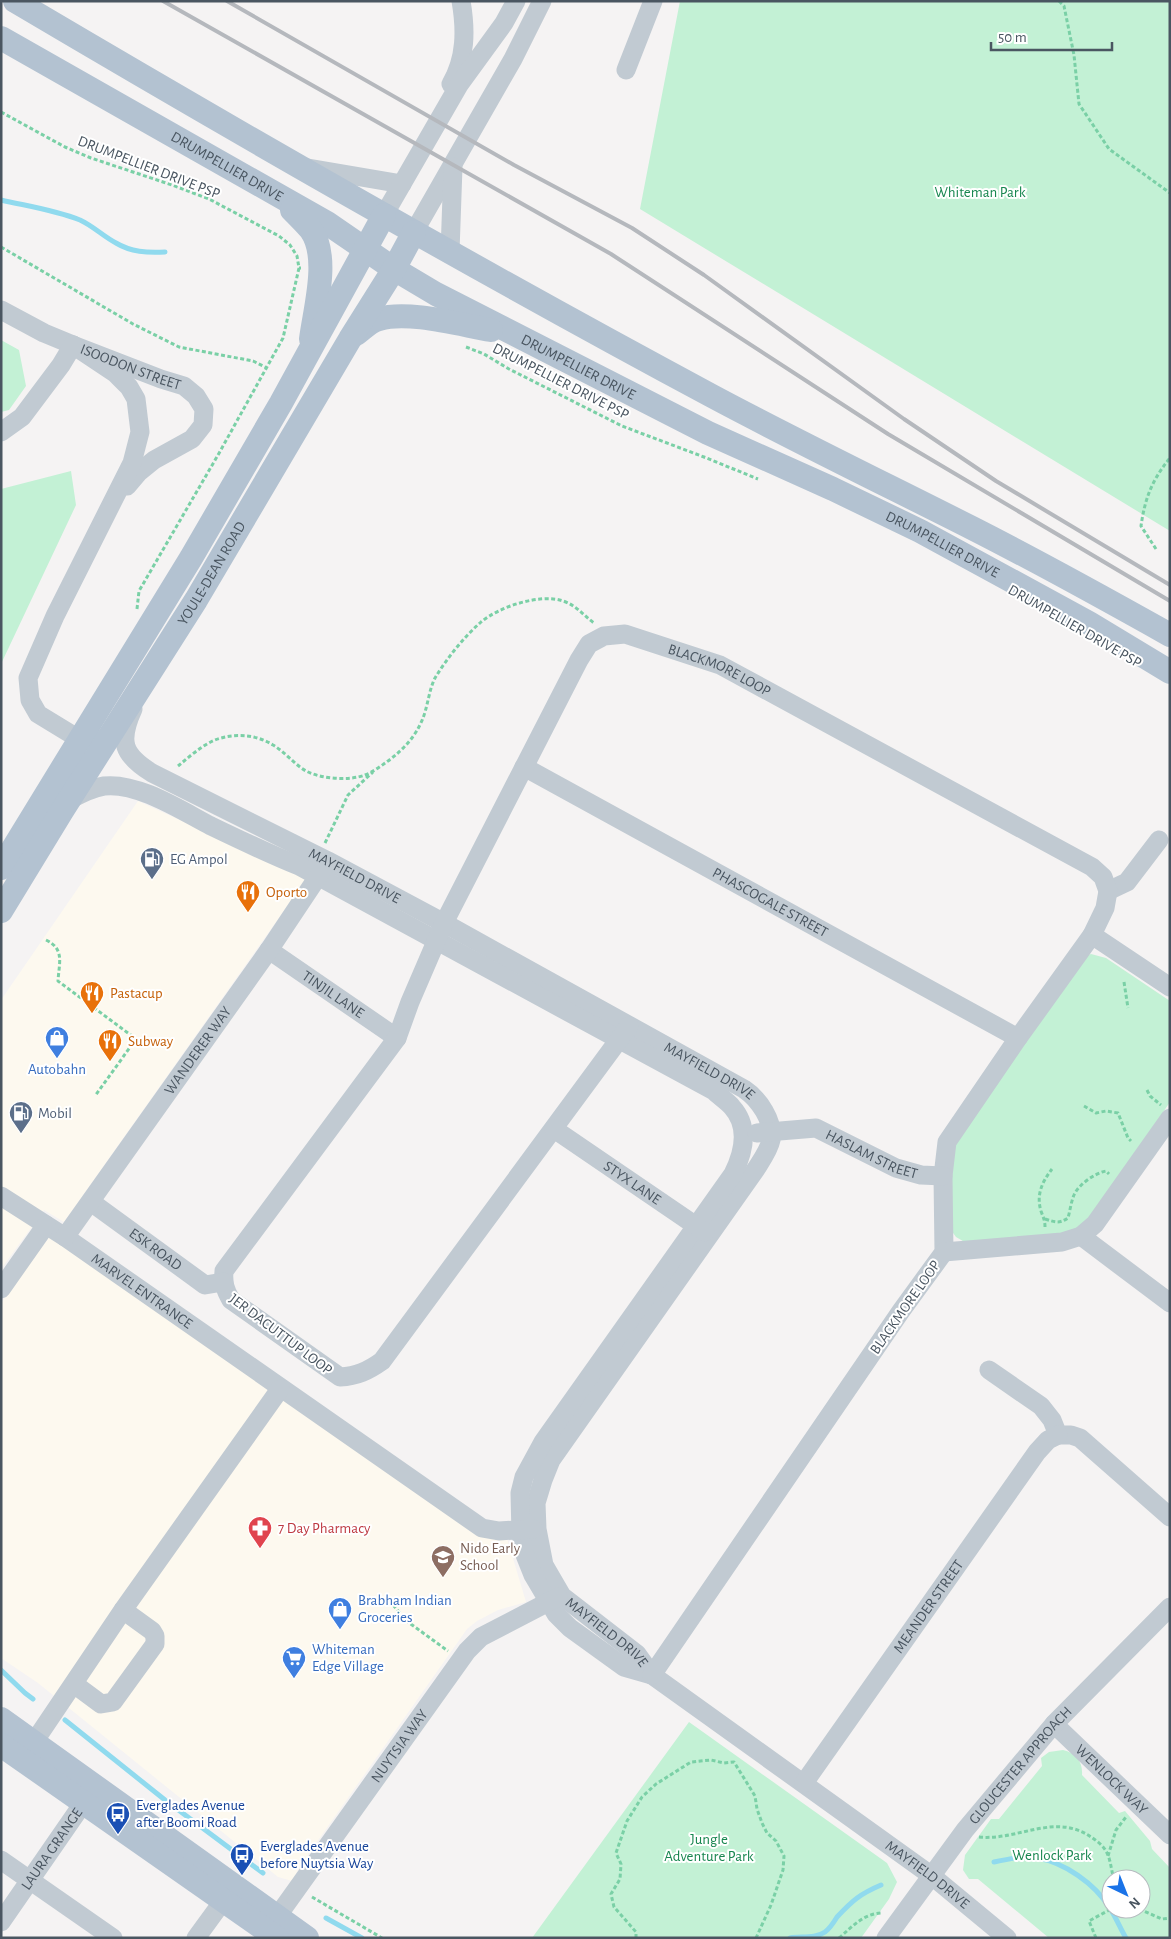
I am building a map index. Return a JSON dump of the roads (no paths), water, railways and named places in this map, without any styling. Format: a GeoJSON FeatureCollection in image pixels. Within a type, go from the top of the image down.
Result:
{"type":"FeatureCollection","features":[{"type":"Feature","properties":{"kind":"main road","name":"DRUMPELLIER DRIVE"},"geometry":{"type":"LineString","coordinates":[[15,1],[297,166],[714,397],[975,529],[1170,635]]}},
{"type":"Feature","properties":{"kind":"main road","name":"DRUMPELLIER DRIVE"},"geometry":{"type":"LineString","coordinates":[[1,38],[327,223],[436,294],[708,433],[833,489],[920,531],[1081,619],[1170,672]]}},
{"type":"Feature","properties":{"kind":"main road"},"geometry":{"type":"LineString","coordinates":[[275,194],[311,230],[318,244],[310,268],[309,353]]}},
{"type":"Feature","properties":{"kind":"main road","name":"YOULE-DEAN ROAD"},"geometry":{"type":"LineString","coordinates":[[1,868],[191,558],[309,353],[384,215]]}},
{"type":"Feature","properties":{"kind":"main road","name":"YOULE-DEAN ROAD"},"geometry":{"type":"LineString","coordinates":[[1,912],[122,714],[152,670],[414,232]]}},
{"type":"Feature","properties":{"kind":"main road"},"geometry":{"type":"LineString","coordinates":[[350,339],[376,319],[394,316],[435,320],[515,334]]}},
{"type":"Feature","properties":{"kind":"main road"},"geometry":{"type":"LineString","coordinates":[[1,1719],[34,1742],[274,1928]]}},
{"type":"Feature","properties":{"kind":"main road"},"geometry":{"type":"LineString","coordinates":[[1,1746],[84,1802],[223,1901],[274,1928],[307,1938]]}},
{"type":"Feature","properties":{"kind":"street"},"geometry":{"type":"LineString","coordinates":[[418,158],[461,60],[465,38],[461,1]]}},
{"type":"Feature","properties":{"kind":"street"},"geometry":{"type":"LineString","coordinates":[[384,215],[459,85],[504,23],[516,1]]}},
{"type":"Feature","properties":{"kind":"street"},"geometry":{"type":"LineString","coordinates":[[414,232],[514,59],[542,1]]}},
{"type":"Feature","properties":{"kind":"street"},"geometry":{"type":"LineString","coordinates":[[626,70],[653,1]]}},
{"type":"Feature","properties":{"kind":"street"},"geometry":{"type":"LineString","coordinates":[[297,166],[402,184]]}},
{"type":"Feature","properties":{"kind":"street"},"geometry":{"type":"LineString","coordinates":[[450,252],[453,166]]}},
{"type":"Feature","properties":{"kind":"street","name":"ISOODON STREET"},"geometry":{"type":"LineString","coordinates":[[1,310],[73,345],[152,376],[184,386],[196,396],[204,409],[203,425],[192,439],[154,460],[138,473],[120,493],[103,519]]}},
{"type":"Feature","properties":{"kind":"street"},"geometry":{"type":"LineString","coordinates":[[1,432],[22,417],[62,365],[73,345]]}},
{"type":"Feature","properties":{"kind":"street","name":"ISOODON STREET"},"geometry":{"type":"LineString","coordinates":[[73,345],[115,373],[129,387],[136,399],[140,432],[136,449],[125,477],[55,616],[28,678],[30,700],[38,714],[79,739]]}},
{"type":"Feature","properties":{"kind":"street","name":"BLACKMORE LOOP"},"geometry":{"type":"LineString","coordinates":[[444,923],[589,644],[604,636],[625,634],[720,665],[1092,867],[1103,876],[1108,892],[1105,908],[1092,935],[1018,1038],[947,1142],[943,1176],[944,1252],[901,1311],[652,1675]]}},
{"type":"Feature","properties":{"kind":"street","name":"MAYFIELD DRIVE"},"geometry":{"type":"LineString","coordinates":[[152,670],[131,714],[126,732],[124,745],[136,763],[152,774],[444,923],[624,1033],[714,1091],[732,1106],[741,1120],[743,1135],[742,1151],[733,1174],[703,1231],[551,1460],[543,1480],[529,1529],[544,1565],[555,1599],[637,1654],[652,1675],[932,1876],[1007,1938]]}},
{"type":"Feature","properties":{"kind":"street"},"geometry":{"type":"LineString","coordinates":[[79,739],[97,735],[122,714]]}},
{"type":"Feature","properties":{"kind":"street","name":"PHASCOGALE STREET"},"geometry":{"type":"LineString","coordinates":[[524,768],[1018,1038]]}},
{"type":"Feature","properties":{"kind":"street","name":"MAYFIELD DRIVE"},"geometry":{"type":"LineString","coordinates":[[69,800],[88,790],[106,786],[132,789],[323,860],[436,941],[750,1093],[765,1113],[771,1140],[756,1169],[703,1231]]}},
{"type":"Feature","properties":{"kind":"street"},"geometry":{"type":"LineString","coordinates":[[1108,892],[1127,882],[1158,840]]}},
{"type":"Feature","properties":{"kind":"street","name":"WANDERER WAY"},"geometry":{"type":"LineString","coordinates":[[65,1237],[268,950],[323,860]]}},
{"type":"Feature","properties":{"kind":"street","name":"JER DACUTTUP LOOP"},"geometry":{"type":"LineString","coordinates":[[444,923],[410,1002],[397,1038],[224,1272],[223,1282],[225,1291],[231,1300],[330,1371],[340,1377],[355,1376],[369,1371],[382,1361],[624,1033]]}},
{"type":"Feature","properties":{"kind":"street"},"geometry":{"type":"LineString","coordinates":[[1092,935],[1170,988]]}},
{"type":"Feature","properties":{"kind":"street","name":"TINJIL LANE"},"geometry":{"type":"LineString","coordinates":[[268,950],[397,1038]]}},
{"type":"Feature","properties":{"kind":"street"},"geometry":{"type":"LineString","coordinates":[[944,1252],[1062,1242],[1081,1236],[1095,1224],[1166,1112]]}},
{"type":"Feature","properties":{"kind":"street","name":"HASLAM STREET"},"geometry":{"type":"LineString","coordinates":[[743,1135],[816,1128],[896,1168],[921,1175],[943,1176]]}},
{"type":"Feature","properties":{"kind":"street","name":"STYX LANE"},"geometry":{"type":"LineString","coordinates":[[554,1129],[703,1231]]}},
{"type":"Feature","properties":{"kind":"street","name":"MARVEL ENTRANCE"},"geometry":{"type":"LineString","coordinates":[[1,1196],[65,1237],[280,1389],[482,1528],[499,1531],[529,1529]]}},
{"type":"Feature","properties":{"kind":"street","name":"ESK ROAD"},"geometry":{"type":"LineString","coordinates":[[91,1202],[205,1285],[223,1282]]}},
{"type":"Feature","properties":{"kind":"street"},"geometry":{"type":"LineString","coordinates":[[1,1289],[46,1225]]}},
{"type":"Feature","properties":{"kind":"street"},"geometry":{"type":"LineString","coordinates":[[1081,1236],[1170,1303]]}},
{"type":"Feature","properties":{"kind":"street"},"geometry":{"type":"LineString","coordinates":[[989,1370],[1041,1406],[1052,1420],[1058,1435],[1071,1435],[1080,1438],[1170,1517]]}},
{"type":"Feature","properties":{"kind":"street"},"geometry":{"type":"LineString","coordinates":[[34,1742],[123,1610],[280,1389]]}},
{"type":"Feature","properties":{"kind":"street","name":"MEANDER STREET"},"geometry":{"type":"LineString","coordinates":[[804,1783],[1037,1452],[1048,1440],[1058,1435]]}},
{"type":"Feature","properties":{"kind":"street","name":"NUYTSIA WAY"},"geometry":{"type":"LineString","coordinates":[[274,1928],[460,1660],[481,1637],[555,1599]]}},
{"type":"Feature","properties":{"kind":"street","name":"GLOUCESTER APPROACH"},"geometry":{"type":"LineString","coordinates":[[886,1938],[965,1830],[1054,1724],[1170,1607]]}},
{"type":"Feature","properties":{"kind":"street"},"geometry":{"type":"LineString","coordinates":[[74,1684],[101,1704],[113,1702],[154,1644],[155,1636],[152,1631],[123,1610]]}},
{"type":"Feature","properties":{"kind":"street","name":"WENLOCK WAY"},"geometry":{"type":"LineString","coordinates":[[1054,1724],[1170,1835]]}},
{"type":"Feature","properties":{"kind":"street","name":"LAURA GRANGE"},"geometry":{"type":"LineString","coordinates":[[1,1922],[84,1802]]}},
{"type":"Feature","properties":{"kind":"street"},"geometry":{"type":"LineString","coordinates":[[1,1860],[113,1938]]}},
{"type":"Feature","properties":{"kind":"street"},"geometry":{"type":"LineString","coordinates":[[196,1938],[223,1901]]}},
{"type":"Feature","properties":{"kind":"waterway"},"geometry":{"type":"LineString","coordinates":[[1,200],[51,211],[80,220],[111,240],[133,250],[165,252]]}},
{"type":"Feature","properties":{"kind":"waterway"},"geometry":{"type":"LineString","coordinates":[[1,1670],[33,1699]]}},
{"type":"Feature","properties":{"kind":"waterway"},"geometry":{"type":"LineString","coordinates":[[65,1720],[165,1800],[263,1873]]}},
{"type":"Feature","properties":{"kind":"waterway"},"geometry":{"type":"LineString","coordinates":[[994,1862],[1031,1857],[1047,1860],[1068,1869],[1087,1882],[1103,1898],[1126,1938]]}},
{"type":"Feature","properties":{"kind":"waterway"},"geometry":{"type":"LineString","coordinates":[[790,1938],[812,1936],[825,1932],[852,1902],[881,1885]]}},
{"type":"Feature","properties":{"kind":"waterway"},"geometry":{"type":"LineString","coordinates":[[326,1918],[362,1938]]}},
{"type":"Feature","properties":{"kind":"railway"},"geometry":{"type":"LineString","coordinates":[[163,1],[611,254],[888,434],[1170,601]]}},
{"type":"Feature","properties":{"kind":"railway"},"geometry":{"type":"LineString","coordinates":[[227,1],[514,165],[632,228],[704,275],[904,419],[996,481],[1170,585]]}},
{"type":"Feature","properties":{"kind":"place","name":"EG Ampol"},"geometry":{"type":"Point","coordinates":[152,880]}},
{"type":"Feature","properties":{"kind":"place","name":"Oporto"},"geometry":{"type":"Point","coordinates":[248,913]}},
{"type":"Feature","properties":{"kind":"place","name":"Pastacup"},"geometry":{"type":"Point","coordinates":[92,1014]}},
{"type":"Feature","properties":{"kind":"place","name":"Autobahn"},"geometry":{"type":"Point","coordinates":[57,1059]}},
{"type":"Feature","properties":{"kind":"place","name":"Subway"},"geometry":{"type":"Point","coordinates":[110,1062]}},
{"type":"Feature","properties":{"kind":"place","name":"Mobil"},"geometry":{"type":"Point","coordinates":[21,1134]}},
{"type":"Feature","properties":{"kind":"place","name":"7 Day Pharmacy"},"geometry":{"type":"Point","coordinates":[260,1549]}},
{"type":"Feature","properties":{"kind":"place","name":"Nido Early School"},"geometry":{"type":"Point","coordinates":[443,1578]}},
{"type":"Feature","properties":{"kind":"place","name":"Brabham Indian Groceries"},"geometry":{"type":"Point","coordinates":[340,1630]}},
{"type":"Feature","properties":{"kind":"place","name":"Whiteman Edge Village"},"geometry":{"type":"Point","coordinates":[294,1679]}},
{"type":"Feature","properties":{"kind":"place","name":"Everglades Avenue after Boomi Road"},"geometry":{"type":"Point","coordinates":[118,1835]}},
{"type":"Feature","properties":{"kind":"place","name":"Everglades Avenue before Nuytsia Way"},"geometry":{"type":"Point","coordinates":[242,1876]}},
{"type":"Feature","properties":{"kind":"park label","name":"Whiteman Park"},"geometry":{"type":"Point","coordinates":[980,192]}},
{"type":"Feature","properties":{"kind":"park label","name":"Jungle Adventure Park"},"geometry":{"type":"Point","coordinates":[709,1848]}},
{"type":"Feature","properties":{"kind":"park label","name":"Wenlock Park"},"geometry":{"type":"Point","coordinates":[1052,1855]}}]}
